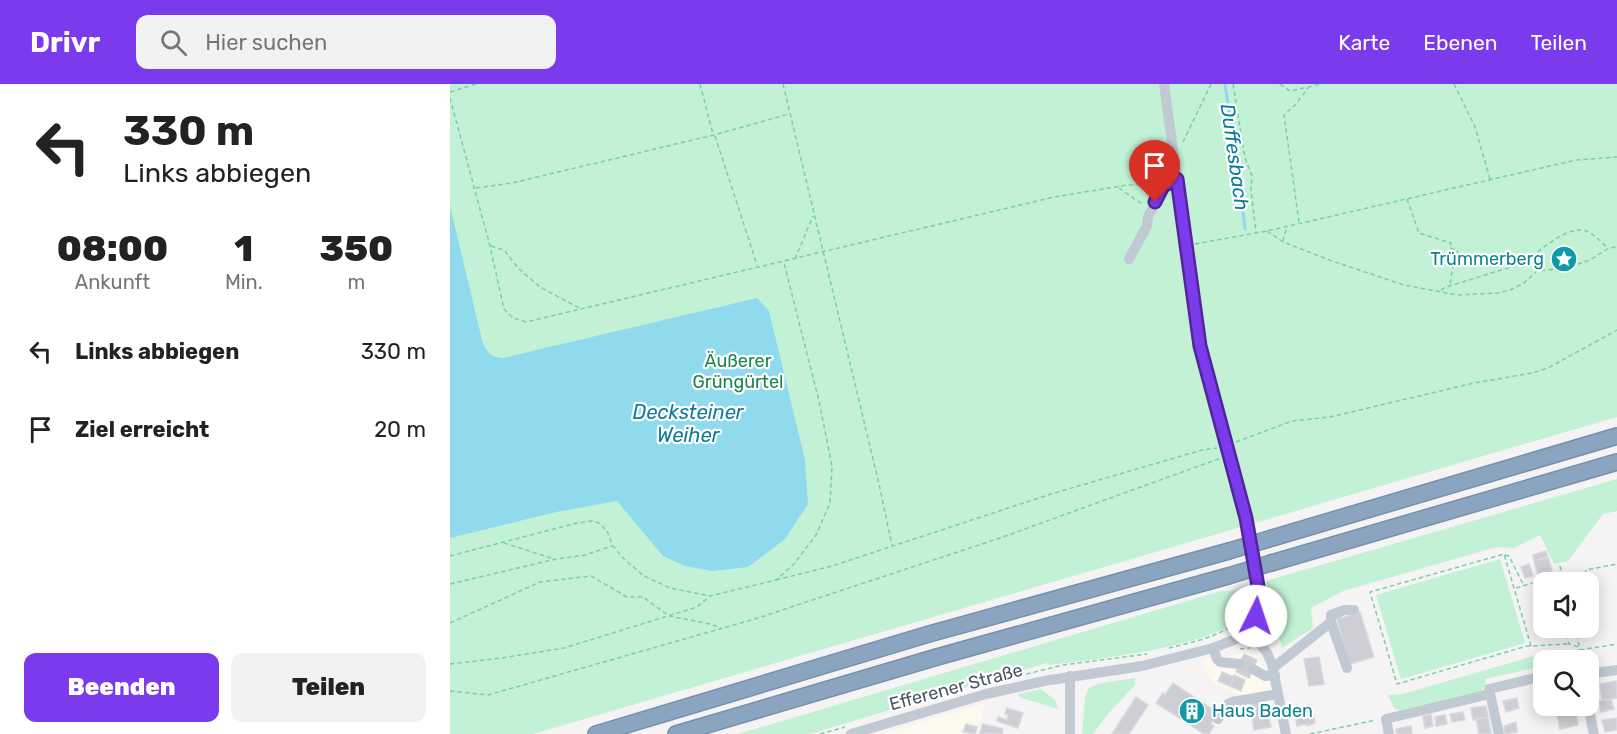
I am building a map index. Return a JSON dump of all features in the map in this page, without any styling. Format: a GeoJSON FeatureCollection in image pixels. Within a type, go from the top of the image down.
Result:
{"type":"FeatureCollection","features":[{"type":"Feature","properties":{"kind":"highway"},"geometry":{"type":"LineString","coordinates":[[596,734],[929,634],[1229,551],[1617,436]]}},
{"type":"Feature","properties":{"kind":"highway"},"geometry":{"type":"LineString","coordinates":[[676,734],[1617,462]]}},
{"type":"Feature","properties":{"kind":"street"},"geometry":{"type":"LineString","coordinates":[[1164,84],[1200,346],[1246,518],[1259,592],[1258,608],[1248,629],[1260,643],[1274,672],[1286,734]]}},
{"type":"Feature","properties":{"kind":"street"},"geometry":{"type":"LineString","coordinates":[[1129,259],[1147,226],[1148,215],[1163,186],[1177,179]]}},
{"type":"Feature","properties":{"kind":"street"},"geometry":{"type":"LineString","coordinates":[[1347,668],[1331,622],[1332,615],[1344,610],[1354,610]]}},
{"type":"Feature","properties":{"kind":"street"},"geometry":{"type":"LineString","coordinates":[[1253,669],[1264,676],[1274,672],[1331,622]]}},
{"type":"Feature","properties":{"kind":"street","name":"Efferener Straße"},"geometry":{"type":"LineString","coordinates":[[851,734],[986,694],[1070,676],[1142,666],[1214,648],[1234,640],[1248,629]]}},
{"type":"Feature","properties":{"kind":"street"},"geometry":{"type":"LineString","coordinates":[[1214,648],[1220,662],[1240,664]]}},
{"type":"Feature","properties":{"kind":"street"},"geometry":{"type":"LineString","coordinates":[[1599,672],[1617,670]]}},
{"type":"Feature","properties":{"kind":"street"},"geometry":{"type":"LineString","coordinates":[[1070,676],[1070,734]]}},
{"type":"Feature","properties":{"kind":"street"},"geometry":{"type":"LineString","coordinates":[[1389,734],[1386,719],[1533,679]]}},
{"type":"Feature","properties":{"kind":"street"},"geometry":{"type":"LineString","coordinates":[[1490,692],[1499,734]]}},
{"type":"Feature","properties":{"kind":"street"},"geometry":{"type":"LineString","coordinates":[[1218,719],[1232,702],[1278,694]]}},
{"type":"Feature","properties":{"kind":"street"},"geometry":{"type":"LineString","coordinates":[[1590,716],[1594,734]]}},
{"type":"Feature","properties":{"kind":"path"},"geometry":{"type":"LineString","coordinates":[[450,92],[476,84]]}},
{"type":"Feature","properties":{"kind":"path"},"geometry":{"type":"LineString","coordinates":[[700,84],[714,135],[758,266]]}},
{"type":"Feature","properties":{"kind":"path"},"geometry":{"type":"LineString","coordinates":[[783,84],[892,546]]}},
{"type":"Feature","properties":{"kind":"path"},"geometry":{"type":"LineString","coordinates":[[1182,144],[1211,84]]}},
{"type":"Feature","properties":{"kind":"path"},"geometry":{"type":"LineString","coordinates":[[1233,84],[1245,158],[1252,176],[1251,191],[1256,232]]}},
{"type":"Feature","properties":{"kind":"path"},"geometry":{"type":"LineString","coordinates":[[1280,84],[1290,91],[1322,84]]}},
{"type":"Feature","properties":{"kind":"path"},"geometry":{"type":"LineString","coordinates":[[1454,84],[1475,128],[1490,180]]}},
{"type":"Feature","properties":{"kind":"path"},"geometry":{"type":"LineString","coordinates":[[1299,223],[1284,115],[1308,88]]}},
{"type":"Feature","properties":{"kind":"path"},"geometry":{"type":"LineString","coordinates":[[450,98],[490,246],[504,309],[513,318],[526,322],[1054,197],[1117,187],[1163,186]]}},
{"type":"Feature","properties":{"kind":"path"},"geometry":{"type":"LineString","coordinates":[[474,188],[512,183],[714,135],[790,114]]}},
{"type":"Feature","properties":{"kind":"path"},"geometry":{"type":"LineString","coordinates":[[1185,246],[1267,231],[1576,160],[1617,157]]}},
{"type":"Feature","properties":{"kind":"path"},"geometry":{"type":"LineString","coordinates":[[1117,187],[1142,204],[1148,215]]}},
{"type":"Feature","properties":{"kind":"path"},"geometry":{"type":"LineString","coordinates":[[1407,199],[1419,233],[1451,243],[1450,248],[1457,250],[1449,286]]}},
{"type":"Feature","properties":{"kind":"path"},"geometry":{"type":"LineString","coordinates":[[794,259],[814,214]]}},
{"type":"Feature","properties":{"kind":"path"},"geometry":{"type":"LineString","coordinates":[[1283,242],[1287,226]]}},
{"type":"Feature","properties":{"kind":"path"},"geometry":{"type":"LineString","coordinates":[[1267,231],[1283,242],[1404,285],[1457,295],[1498,293],[1524,283],[1537,271],[1566,268],[1590,260],[1609,248],[1617,247]]}},
{"type":"Feature","properties":{"kind":"path"},"geometry":{"type":"LineString","coordinates":[[1441,291],[1449,286],[1507,269],[1531,259],[1548,243],[1575,231],[1591,233],[1609,248]]}},
{"type":"Feature","properties":{"kind":"path"},"geometry":{"type":"LineString","coordinates":[[490,246],[504,250],[518,268],[540,286],[582,310]]}},
{"type":"Feature","properties":{"kind":"path"},"geometry":{"type":"LineString","coordinates":[[1531,259],[1537,271]]}},
{"type":"Feature","properties":{"kind":"path"},"geometry":{"type":"LineString","coordinates":[[776,580],[794,564],[816,535],[830,502],[832,466],[819,401],[784,262]]}},
{"type":"Feature","properties":{"kind":"path"},"geometry":{"type":"LineString","coordinates":[[450,556],[592,521],[599,523],[607,531],[613,546],[644,576],[670,588],[710,596],[832,566],[1051,494],[1202,450],[1227,445],[1292,421],[1330,417],[1474,383],[1532,373],[1548,368],[1617,330]]}},
{"type":"Feature","properties":{"kind":"path"},"geometry":{"type":"LineString","coordinates":[[450,691],[488,695],[722,629],[1000,538],[1222,458]]}},
{"type":"Feature","properties":{"kind":"path"},"geometry":{"type":"LineString","coordinates":[[503,543],[556,560]]}},
{"type":"Feature","properties":{"kind":"path"},"geometry":{"type":"LineString","coordinates":[[450,584],[585,555],[613,546]]}},
{"type":"Feature","properties":{"kind":"path"},"geometry":{"type":"LineString","coordinates":[[1504,554],[1531,646]]}},
{"type":"Feature","properties":{"kind":"path"},"geometry":{"type":"LineString","coordinates":[[1524,586],[1509,556],[1504,554],[1370,592],[1397,684],[1531,646],[1569,644],[1579,649],[1617,644]]}},
{"type":"Feature","properties":{"kind":"path"},"geometry":{"type":"LineString","coordinates":[[1586,572],[1586,570],[1617,564]]}},
{"type":"Feature","properties":{"kind":"path"},"geometry":{"type":"LineString","coordinates":[[1560,566],[1562,572]]}},
{"type":"Feature","properties":{"kind":"path"},"geometry":{"type":"LineString","coordinates":[[450,622],[540,582],[591,576],[627,597],[643,597],[669,616],[710,624],[722,629]]}},
{"type":"Feature","properties":{"kind":"path"},"geometry":{"type":"LineString","coordinates":[[1514,589],[1533,583]]}},
{"type":"Feature","properties":{"kind":"path"},"geometry":{"type":"LineString","coordinates":[[450,664],[564,648],[697,607],[710,596]]}},
{"type":"Feature","properties":{"kind":"path"},"geometry":{"type":"LineString","coordinates":[[1234,640],[1239,649],[1254,649],[1271,629],[1267,596]]}},
{"type":"Feature","properties":{"kind":"path"},"geometry":{"type":"LineString","coordinates":[[1227,628],[1240,619],[1246,611]]}},
{"type":"Feature","properties":{"kind":"path"},"geometry":{"type":"LineString","coordinates":[[1567,638],[1569,644]]}},
{"type":"Feature","properties":{"kind":"path"},"geometry":{"type":"LineString","coordinates":[[1578,638],[1579,649]]}},
{"type":"Feature","properties":{"kind":"path"},"geometry":{"type":"LineString","coordinates":[[1310,734],[1386,719]]}},
{"type":"Feature","properties":{"kind":"shaded area"},"geometry":{"type":"Polygon","coordinates":[[[1246,652],[1255,656],[1264,668],[1272,693],[1245,696],[1215,684],[1201,661],[1246,652]]]}},
{"type":"Feature","properties":{"kind":"shaded area"},"geometry":{"type":"Polygon","coordinates":[[[986,703],[975,734],[878,734],[986,703]]]}},
{"type":"Feature","properties":{"kind":"green space","name":"Äußerer Grüngürtel"},"geometry":{"type":"Polygon","coordinates":[[[450,84],[1617,84],[1617,417],[533,734],[450,734],[450,84]]]}},
{"type":"Feature","properties":{"kind":"green space"},"geometry":{"type":"Polygon","coordinates":[[[1617,479],[1617,511],[1603,514],[1568,561],[1554,564],[1540,535],[1514,548],[1497,547],[1343,591],[1311,608],[1313,628],[1282,648],[1266,581],[1617,479]]]}},
{"type":"Feature","properties":{"kind":"green space"},"geometry":{"type":"Polygon","coordinates":[[[1500,559],[1525,643],[1401,679],[1376,595],[1500,559]]]}},
{"type":"Feature","properties":{"kind":"green space"},"geometry":{"type":"Polygon","coordinates":[[[1244,588],[1245,598],[1241,615],[1228,626],[1207,636],[1181,644],[1093,660],[1050,665],[1047,663],[810,734],[738,734],[1221,591],[1244,588]]]}},
{"type":"Feature","properties":{"kind":"green space"},"geometry":{"type":"Polygon","coordinates":[[[1533,656],[1533,668],[1485,679],[1486,686],[1482,688],[1483,692],[1401,711],[1394,708],[1388,695],[1403,694],[1533,656]]]}},
{"type":"Feature","properties":{"kind":"green space"},"geometry":{"type":"Polygon","coordinates":[[[1135,678],[1135,685],[1093,734],[1082,734],[1085,697],[1089,688],[1101,683],[1135,678]]]}},
{"type":"Feature","properties":{"kind":"green space"},"geometry":{"type":"Polygon","coordinates":[[[1041,689],[1055,700],[1058,709],[1019,697],[1018,694],[1041,689]]]}},
{"type":"Feature","properties":{"kind":"water","name":"Decksteiner Weiher"},"geometry":{"type":"Polygon","coordinates":[[[450,206],[482,340],[487,351],[495,357],[503,358],[757,298],[769,311],[805,460],[808,504],[785,539],[748,567],[712,571],[685,566],[663,556],[617,501],[556,512],[450,538],[450,206]]]}},
{"type":"Feature","properties":{"kind":"building"},"geometry":{"type":"Polygon","coordinates":[[[1546,551],[1548,557],[1534,561],[1533,555],[1546,551]]]}},
{"type":"Feature","properties":{"kind":"building"},"geometry":{"type":"Polygon","coordinates":[[[1548,557],[1552,571],[1537,572],[1534,561],[1548,557]]]}},
{"type":"Feature","properties":{"kind":"building"},"geometry":{"type":"Polygon","coordinates":[[[1529,564],[1533,576],[1525,578],[1521,567],[1529,564]]]}},
{"type":"Feature","properties":{"kind":"building"},"geometry":{"type":"Polygon","coordinates":[[[1360,612],[1374,657],[1350,664],[1336,616],[1341,615],[1342,618],[1360,612]]]}},
{"type":"Feature","properties":{"kind":"building"},"geometry":{"type":"Polygon","coordinates":[[[1244,654],[1257,660],[1249,678],[1236,672],[1244,654]]]}},
{"type":"Feature","properties":{"kind":"building"},"geometry":{"type":"Polygon","coordinates":[[[1319,657],[1324,684],[1309,686],[1304,659],[1319,657]]]}},
{"type":"Feature","properties":{"kind":"building"},"geometry":{"type":"Polygon","coordinates":[[[1222,672],[1234,677],[1230,686],[1218,681],[1222,672]]]}},
{"type":"Feature","properties":{"kind":"building"},"geometry":{"type":"Polygon","coordinates":[[[1234,675],[1245,680],[1241,691],[1230,686],[1234,675]]]}},
{"type":"Feature","properties":{"kind":"building"},"geometry":{"type":"Polygon","coordinates":[[[1616,681],[1617,698],[1602,700],[1600,684],[1616,681]]]}},
{"type":"Feature","properties":{"kind":"building","name":"Haus Baden"},"geometry":{"type":"Polygon","coordinates":[[[1173,683],[1218,713],[1211,724],[1214,726],[1209,734],[1204,734],[1156,703],[1173,683]]]}},
{"type":"Feature","properties":{"kind":"building"},"geometry":{"type":"Polygon","coordinates":[[[1136,697],[1148,705],[1129,734],[1112,734],[1136,697]]]}},
{"type":"Feature","properties":{"kind":"building"},"geometry":{"type":"Polygon","coordinates":[[[1517,698],[1519,708],[1506,712],[1503,701],[1517,698]]]}},
{"type":"Feature","properties":{"kind":"building"},"geometry":{"type":"Polygon","coordinates":[[[1611,699],[1614,709],[1601,712],[1599,701],[1611,699]]]}},
{"type":"Feature","properties":{"kind":"building"},"geometry":{"type":"Polygon","coordinates":[[[1265,700],[1271,727],[1254,730],[1250,703],[1265,700]]]}},
{"type":"Feature","properties":{"kind":"building"},"geometry":{"type":"Polygon","coordinates":[[[1486,706],[1488,717],[1473,720],[1471,708],[1486,706]]]}},
{"type":"Feature","properties":{"kind":"building"},"geometry":{"type":"Polygon","coordinates":[[[1007,708],[1023,713],[1018,728],[997,721],[998,717],[1007,720],[1008,715],[1005,714],[1007,708]]]}},
{"type":"Feature","properties":{"kind":"building"},"geometry":{"type":"Polygon","coordinates":[[[1304,709],[1313,711],[1315,723],[1297,726],[1295,714],[1305,713],[1304,709]]]}},
{"type":"Feature","properties":{"kind":"building"},"geometry":{"type":"Polygon","coordinates":[[[1463,712],[1465,720],[1452,722],[1450,714],[1463,712]]]}},
{"type":"Feature","properties":{"kind":"building"},"geometry":{"type":"Polygon","coordinates":[[[1431,714],[1433,726],[1425,728],[1423,716],[1431,714]]]}},
{"type":"Feature","properties":{"kind":"building"},"geometry":{"type":"Polygon","coordinates":[[[1445,715],[1447,724],[1436,726],[1435,717],[1445,715]]]}},
{"type":"Feature","properties":{"kind":"building"},"geometry":{"type":"Polygon","coordinates":[[[1557,716],[1577,716],[1578,725],[1560,729],[1557,716]]]}},
{"type":"Feature","properties":{"kind":"building"},"geometry":{"type":"Polygon","coordinates":[[[1488,717],[1491,733],[1479,734],[1476,719],[1488,717]]]}},
{"type":"Feature","properties":{"kind":"building"},"geometry":{"type":"Polygon","coordinates":[[[1616,718],[1617,730],[1605,732],[1602,720],[1616,718]]]}},
{"type":"Feature","properties":{"kind":"building"},"geometry":{"type":"Polygon","coordinates":[[[1516,722],[1517,732],[1505,734],[1504,726],[1516,722]]]}},
{"type":"Feature","properties":{"kind":"building"},"geometry":{"type":"Polygon","coordinates":[[[966,724],[977,727],[975,734],[963,732],[966,724]]]}},
{"type":"Feature","properties":{"kind":"building"},"geometry":{"type":"Polygon","coordinates":[[[983,724],[1003,729],[1002,734],[980,733],[983,724]]]}},
{"type":"Feature","properties":{"kind":"building"},"geometry":{"type":"Polygon","coordinates":[[[1411,726],[1412,734],[1397,734],[1396,729],[1411,726]]]}},
{"type":"Feature","properties":{"kind":"waterway","name":"Duffesbach"},"geometry":{"type":"LineString","coordinates":[[1225,84],[1245,229]]}},
{"type":"Feature","properties":{"kind":"place","name":"Trümmerberg"},"geometry":{"type":"Point","coordinates":[1564,259]}},
{"type":"Feature","properties":{"kind":"place","name":"Haus Baden"},"geometry":{"type":"Point","coordinates":[1192,711]}},
{"type":"Feature","properties":{"kind":"route"},"geometry":{"type":"LineString","coordinates":[[1155,202],[1163,186],[1177,179],[1200,346],[1246,518],[1259,592],[1256,616]]}}]}
